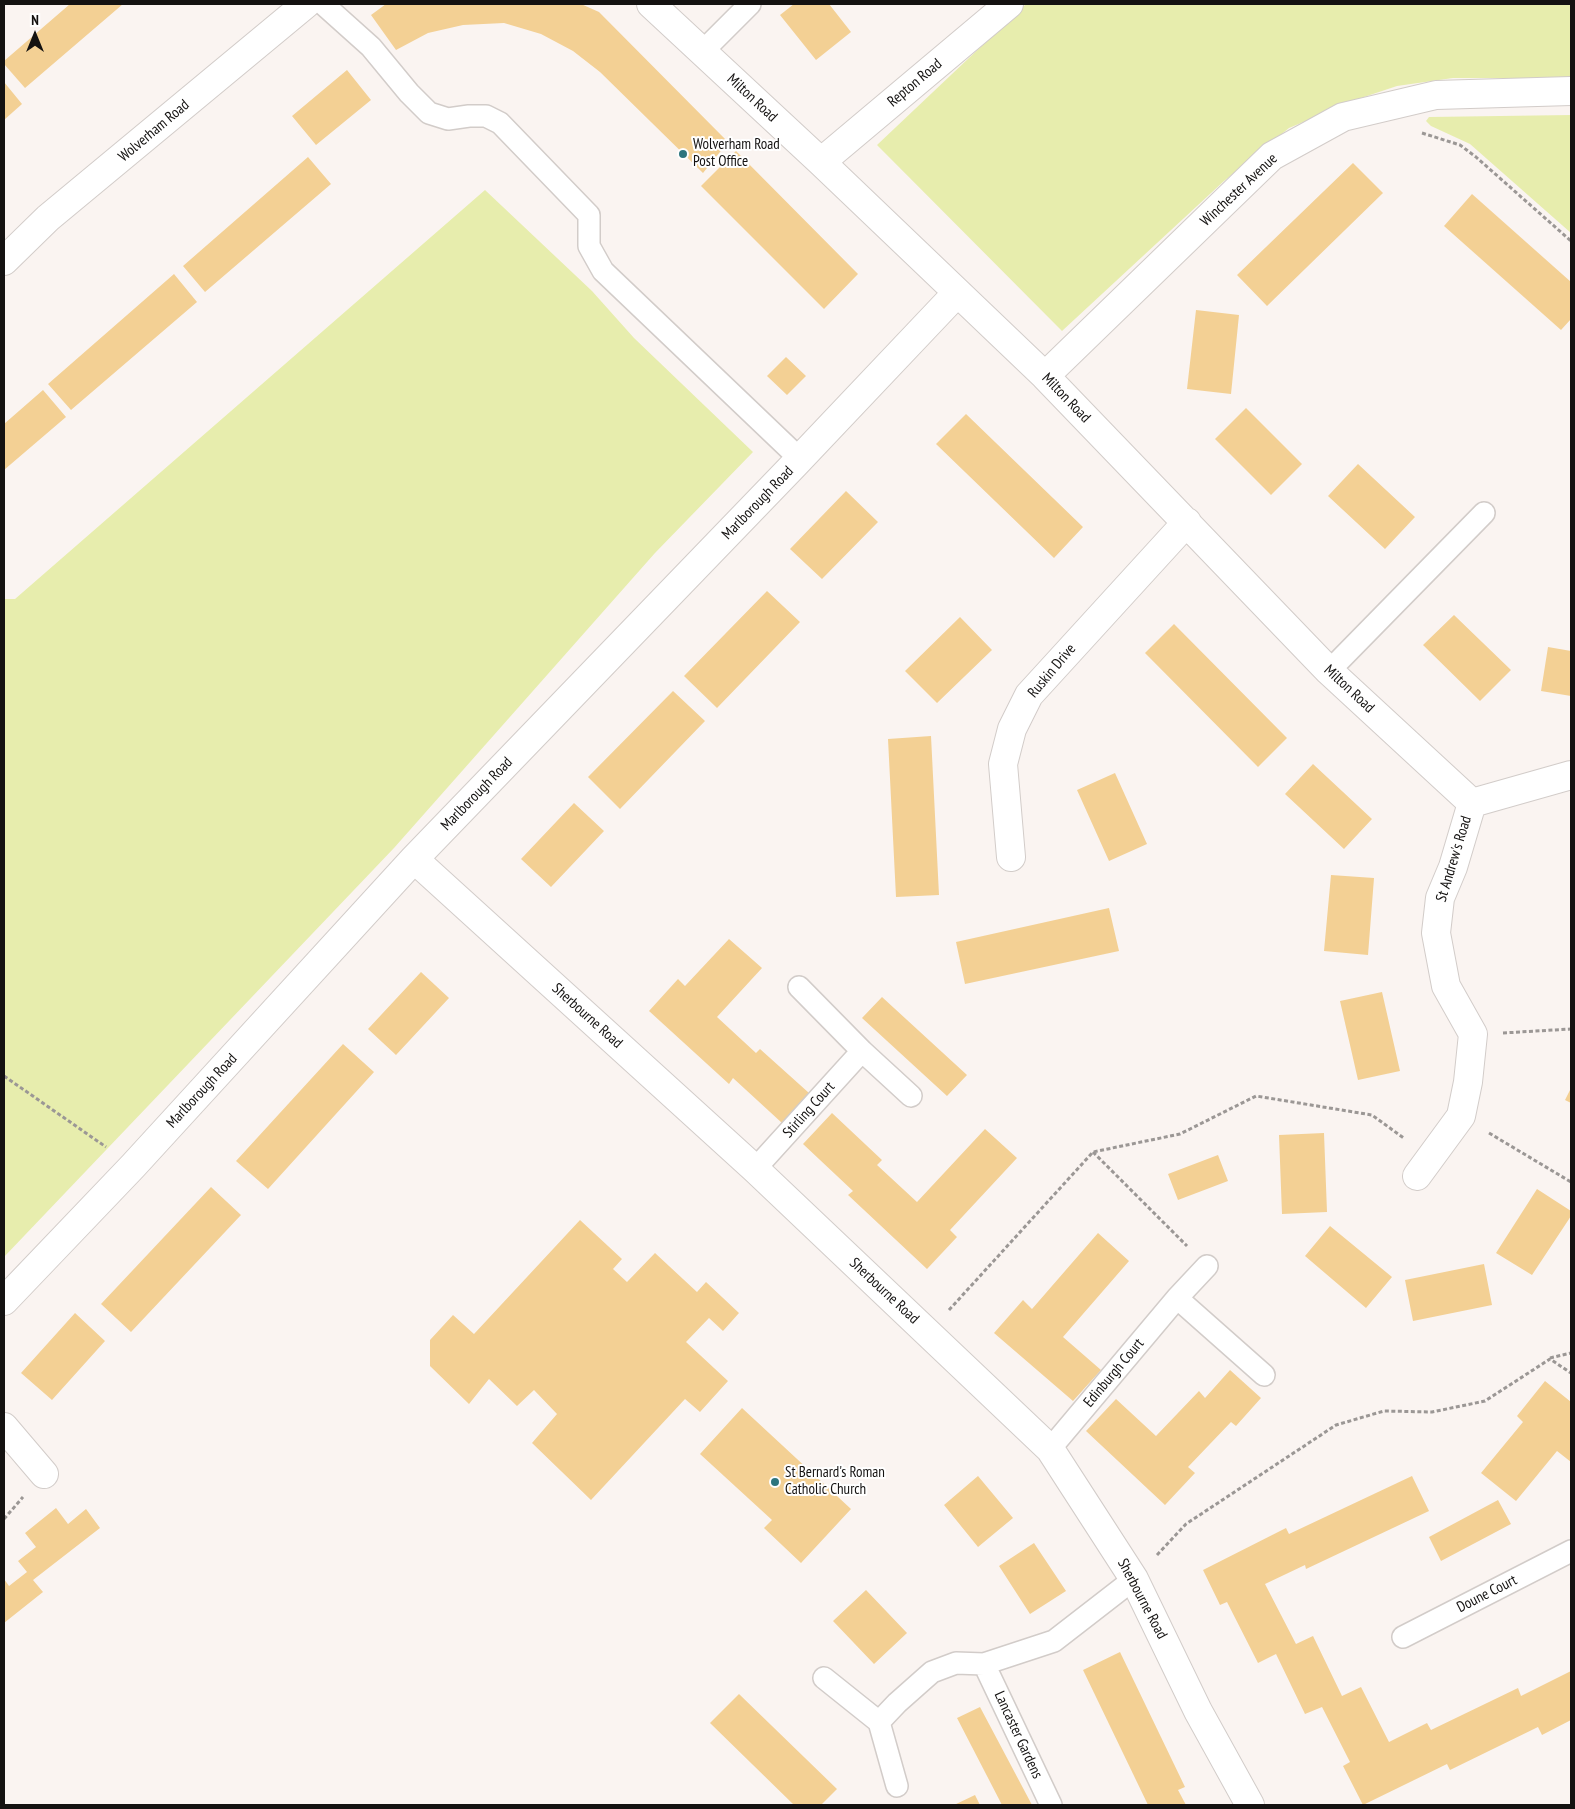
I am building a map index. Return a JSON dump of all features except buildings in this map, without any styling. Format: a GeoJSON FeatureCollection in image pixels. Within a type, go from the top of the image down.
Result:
{"type":"FeatureCollection","features":[{"type":"Feature","properties":{"kind":"street","name":"Wolverham Road"},"geometry":{"type":"LineString","coordinates":[[4,261],[48,218],[306,4]]}},
{"type":"Feature","properties":{"kind":"street","name":"Milton Road"},"geometry":{"type":"LineString","coordinates":[[651,4],[821,162],[1045,376],[1329,671],[1472,803]]}},
{"type":"Feature","properties":{"kind":"street","name":"Repton Road"},"geometry":{"type":"LineString","coordinates":[[821,162],[1009,4]]}},
{"type":"Feature","properties":{"kind":"street","name":"Winchester Avenue"},"geometry":{"type":"LineString","coordinates":[[1045,376],[1272,156],[1343,117],[1436,96],[1571,91]]}},
{"type":"Feature","properties":{"kind":"street","name":"Marlborough Road"},"geometry":{"type":"LineString","coordinates":[[4,1301],[133,1166],[414,859],[800,459],[957,293]]}},
{"type":"Feature","properties":{"kind":"street","name":"Ruskin Drive"},"geometry":{"type":"LineString","coordinates":[[1011,857],[1003,764],[1012,729],[1029,695],[1187,522]]}},
{"type":"Feature","properties":{"kind":"street","name":"St Andrew's Road"},"geometry":{"type":"LineString","coordinates":[[1473,1034],[1446,986],[1436,933],[1440,898],[1453,868],[1472,803],[1571,775]]}},
{"type":"Feature","properties":{"kind":"street","name":"Sherbourne Road"},"geometry":{"type":"LineString","coordinates":[[414,859],[755,1169],[1050,1449],[1134,1579],[1198,1711],[1250,1805]]}},
{"type":"Feature","properties":{"kind":"street"},"geometry":{"type":"LineString","coordinates":[[1424,1167],[1461,1116],[1468,1082],[1473,1034]]}},
{"type":"Feature","properties":{"kind":"street"},"geometry":{"type":"LineString","coordinates":[[4,1427],[44,1474]]}},
{"type":"Feature","properties":{"kind":"lane"},"geometry":{"type":"LineString","coordinates":[[324,4],[371,47],[409,92],[430,113],[448,119],[486,116],[500,123],[589,216],[589,246],[603,271],[800,459]]}},
{"type":"Feature","properties":{"kind":"lane"},"geometry":{"type":"LineString","coordinates":[[702,52],[750,4]]}},
{"type":"Feature","properties":{"kind":"lane"},"geometry":{"type":"LineString","coordinates":[[1329,671],[1484,513]]}},
{"type":"Feature","properties":{"kind":"lane"},"geometry":{"type":"LineString","coordinates":[[799,988],[862,1051],[911,1096]]}},
{"type":"Feature","properties":{"kind":"lane","name":"Stirling Court"},"geometry":{"type":"LineString","coordinates":[[755,1169],[862,1051]]}},
{"type":"Feature","properties":{"kind":"lane","name":"Edinburgh Court"},"geometry":{"type":"LineString","coordinates":[[1050,1449],[1177,1298],[1207,1266]]}},
{"type":"Feature","properties":{"kind":"lane"},"geometry":{"type":"LineString","coordinates":[[1177,1298],[1264,1375]]}},
{"type":"Feature","properties":{"kind":"lane","name":"Doune Court"},"geometry":{"type":"LineString","coordinates":[[1404,1636],[1571,1551]]}},
{"type":"Feature","properties":{"kind":"lane"},"geometry":{"type":"LineString","coordinates":[[879,1722],[932,1672],[956,1663],[984,1664],[1054,1641],[1134,1579]]}},
{"type":"Feature","properties":{"kind":"lane","name":"Lancaster Gardens"},"geometry":{"type":"LineString","coordinates":[[984,1664],[1051,1805]]}},
{"type":"Feature","properties":{"kind":"lane"},"geometry":{"type":"LineString","coordinates":[[824,1678],[879,1722],[897,1786]]}},
{"type":"Feature","properties":{"kind":"path"},"geometry":{"type":"LineString","coordinates":[[1413,131],[1460,145],[1507,183],[1571,241]]}},
{"type":"Feature","properties":{"kind":"path"},"geometry":{"type":"LineString","coordinates":[[1473,1034],[1571,1029]]}},
{"type":"Feature","properties":{"kind":"path"},"geometry":{"type":"LineString","coordinates":[[4,1076],[133,1166]]}},
{"type":"Feature","properties":{"kind":"path"},"geometry":{"type":"LineString","coordinates":[[929,1333],[1093,1152],[1180,1134],[1256,1096],[1372,1114],[1424,1167]]}},
{"type":"Feature","properties":{"kind":"path"},"geometry":{"type":"LineString","coordinates":[[1461,1116],[1571,1182]]}},
{"type":"Feature","properties":{"kind":"path"},"geometry":{"type":"LineString","coordinates":[[1093,1152],[1207,1266]]}},
{"type":"Feature","properties":{"kind":"path"},"geometry":{"type":"LineString","coordinates":[[1134,1579],[1186,1524],[1336,1425],[1384,1411],[1432,1412],[1485,1401],[1550,1359],[1571,1353]]}},
{"type":"Feature","properties":{"kind":"path"},"geometry":{"type":"LineString","coordinates":[[1550,1359],[1571,1373]]}},
{"type":"Feature","properties":{"kind":"green space"},"geometry":{"type":"Polygon","coordinates":[[[1026,4],[1571,4],[1571,78],[1453,78],[1397,86],[1358,99],[1289,128],[1224,181],[1062,331],[877,145],[1026,4]]]}},
{"type":"Feature","properties":{"kind":"green space"},"geometry":{"type":"Polygon","coordinates":[[[1571,115],[1571,233],[1470,144],[1431,126],[1426,121],[1429,117],[1571,115]]]}},
{"type":"Feature","properties":{"kind":"green space"},"geometry":{"type":"Polygon","coordinates":[[[485,190],[592,291],[634,338],[753,452],[655,553],[394,848],[4,1257],[4,599],[15,599],[485,190]]]}},
{"type":"Feature","properties":{"kind":"place","name":"Wolverham Road Post Office"},"geometry":{"type":"Point","coordinates":[683,154]}},
{"type":"Feature","properties":{"kind":"place","name":"St Bernard's Roman Catholic Church"},"geometry":{"type":"Point","coordinates":[775,1482]}}]}
